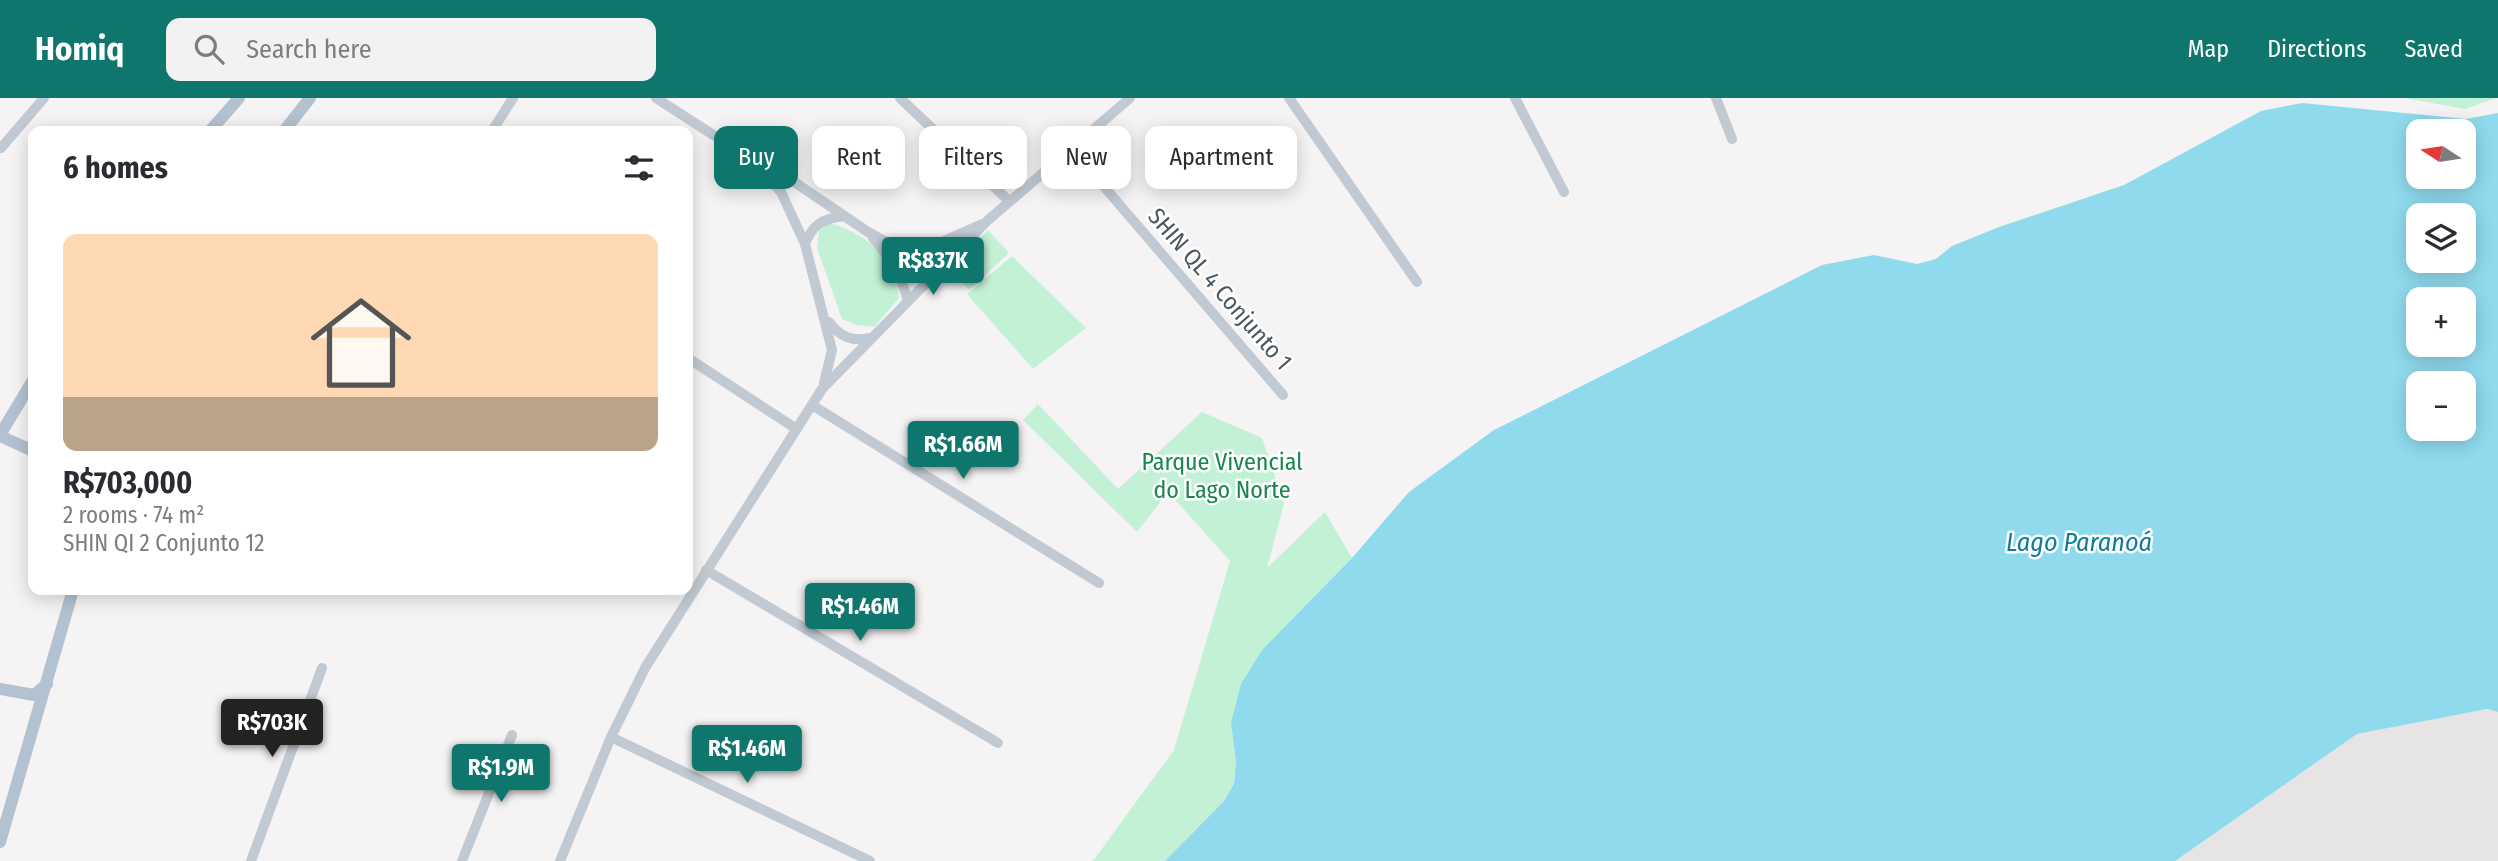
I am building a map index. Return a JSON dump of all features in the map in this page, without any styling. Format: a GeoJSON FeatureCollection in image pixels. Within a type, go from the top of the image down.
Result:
{"type":"FeatureCollection","features":[{"type":"Feature","properties":{"kind":"main road"},"geometry":{"type":"LineString","coordinates":[[214,126],[239,98]]}},
{"type":"Feature","properties":{"kind":"main road"},"geometry":{"type":"LineString","coordinates":[[288,126],[310,98]]}},
{"type":"Feature","properties":{"kind":"main road"},"geometry":{"type":"LineString","coordinates":[[28,388],[0,436],[28,450]]}},
{"type":"Feature","properties":{"kind":"main road"},"geometry":{"type":"LineString","coordinates":[[0,418],[17,407]]}},
{"type":"Feature","properties":{"kind":"main road"},"geometry":{"type":"LineString","coordinates":[[0,842],[48,682],[71,595]]}},
{"type":"Feature","properties":{"kind":"main road"},"geometry":{"type":"LineString","coordinates":[[0,689],[34,695],[48,682]]}},
{"type":"Feature","properties":{"kind":"street"},"geometry":{"type":"LineString","coordinates":[[1,148],[44,98]]}},
{"type":"Feature","properties":{"kind":"street"},"geometry":{"type":"LineString","coordinates":[[495,126],[513,98]]}},
{"type":"Feature","properties":{"kind":"street"},"geometry":{"type":"LineString","coordinates":[[656,98],[714,135]]}},
{"type":"Feature","properties":{"kind":"street"},"geometry":{"type":"LineString","coordinates":[[900,98],[1009,201]]}},
{"type":"Feature","properties":{"kind":"street"},"geometry":{"type":"LineString","coordinates":[[1096,126],[1130,98]]}},
{"type":"Feature","properties":{"kind":"street"},"geometry":{"type":"LineString","coordinates":[[1289,98],[1417,282]]}},
{"type":"Feature","properties":{"kind":"street"},"geometry":{"type":"LineString","coordinates":[[1515,98],[1564,192]]}},
{"type":"Feature","properties":{"kind":"street"},"geometry":{"type":"LineString","coordinates":[[1716,98],[1732,139]]}},
{"type":"Feature","properties":{"kind":"street"},"geometry":{"type":"LineString","coordinates":[[693,586],[822,389],[908,300],[969,243],[987,221],[1041,173]]}},
{"type":"Feature","properties":{"kind":"street"},"geometry":{"type":"LineString","coordinates":[[798,185],[868,232],[900,246],[928,248],[987,221]]}},
{"type":"Feature","properties":{"kind":"street"},"geometry":{"type":"LineString","coordinates":[[777,189],[805,244],[824,316],[832,359],[822,389]]}},
{"type":"Feature","properties":{"kind":"street","name":"SHIN QL 4 Conjunto 1"},"geometry":{"type":"LineString","coordinates":[[1106,189],[1283,395]]}},
{"type":"Feature","properties":{"kind":"street"},"geometry":{"type":"LineString","coordinates":[[805,244],[814,225],[823,220],[844,216]]}},
{"type":"Feature","properties":{"kind":"street"},"geometry":{"type":"LineString","coordinates":[[868,232],[890,256],[908,300]]}},
{"type":"Feature","properties":{"kind":"street"},"geometry":{"type":"LineString","coordinates":[[824,316],[840,335],[856,340],[872,338]]}},
{"type":"Feature","properties":{"kind":"street"},"geometry":{"type":"LineString","coordinates":[[693,361],[795,428]]}},
{"type":"Feature","properties":{"kind":"street"},"geometry":{"type":"LineString","coordinates":[[811,405],[1099,583]]}},
{"type":"Feature","properties":{"kind":"street"},"geometry":{"type":"LineString","coordinates":[[706,570],[998,743]]}},
{"type":"Feature","properties":{"kind":"street"},"geometry":{"type":"LineString","coordinates":[[560,861],[611,737],[645,668],[687,595]]}},
{"type":"Feature","properties":{"kind":"street"},"geometry":{"type":"LineString","coordinates":[[251,861],[322,668]]}},
{"type":"Feature","properties":{"kind":"street"},"geometry":{"type":"LineString","coordinates":[[462,861],[512,736]]}},
{"type":"Feature","properties":{"kind":"street"},"geometry":{"type":"LineString","coordinates":[[611,737],[870,861]]}},
{"type":"Feature","properties":{"kind":"shaded area"},"geometry":{"type":"Polygon","coordinates":[[[2487,709],[2498,712],[2498,861],[2175,861],[2357,734],[2487,709]]]}},
{"type":"Feature","properties":{"kind":"green space"},"geometry":{"type":"Polygon","coordinates":[[[2404,98],[2496,98],[2465,109],[2404,98]]]}},
{"type":"Feature","properties":{"kind":"green space"},"geometry":{"type":"Polygon","coordinates":[[[829,223],[843,227],[867,241],[877,250],[892,272],[899,298],[874,327],[856,325],[842,319],[817,248],[819,231],[829,223]]]}},
{"type":"Feature","properties":{"kind":"green space"},"geometry":{"type":"Polygon","coordinates":[[[988,230],[1009,253],[969,290],[949,269],[988,230]]]}},
{"type":"Feature","properties":{"kind":"green space"},"geometry":{"type":"Polygon","coordinates":[[[1012,256],[1086,328],[1033,369],[967,294],[1012,256]]]}},
{"type":"Feature","properties":{"kind":"green space","name":"Parque Vivencial do Lago Norte"},"geometry":{"type":"Polygon","coordinates":[[[1038,404],[1118,489],[1202,412],[1262,438],[1284,503],[1267,568],[1325,512],[1352,558],[1262,650],[1231,723],[1236,762],[1234,782],[1224,801],[1165,861],[1093,861],[1174,750],[1230,561],[1168,492],[1137,532],[1023,420],[1038,404]]]}},
{"type":"Feature","properties":{"kind":"water","name":"Lago Paranoá"},"geometry":{"type":"Polygon","coordinates":[[[2302,103],[2466,119],[2498,113],[2498,712],[2487,709],[2357,734],[2175,861],[1165,861],[1224,801],[1234,783],[1236,762],[1231,723],[1241,684],[1262,650],[1352,558],[1409,492],[1494,430],[1822,265],[1874,255],[1917,264],[1936,259],[1952,246],[1999,227],[2124,185],[2261,111],[2302,103]]]}}]}
